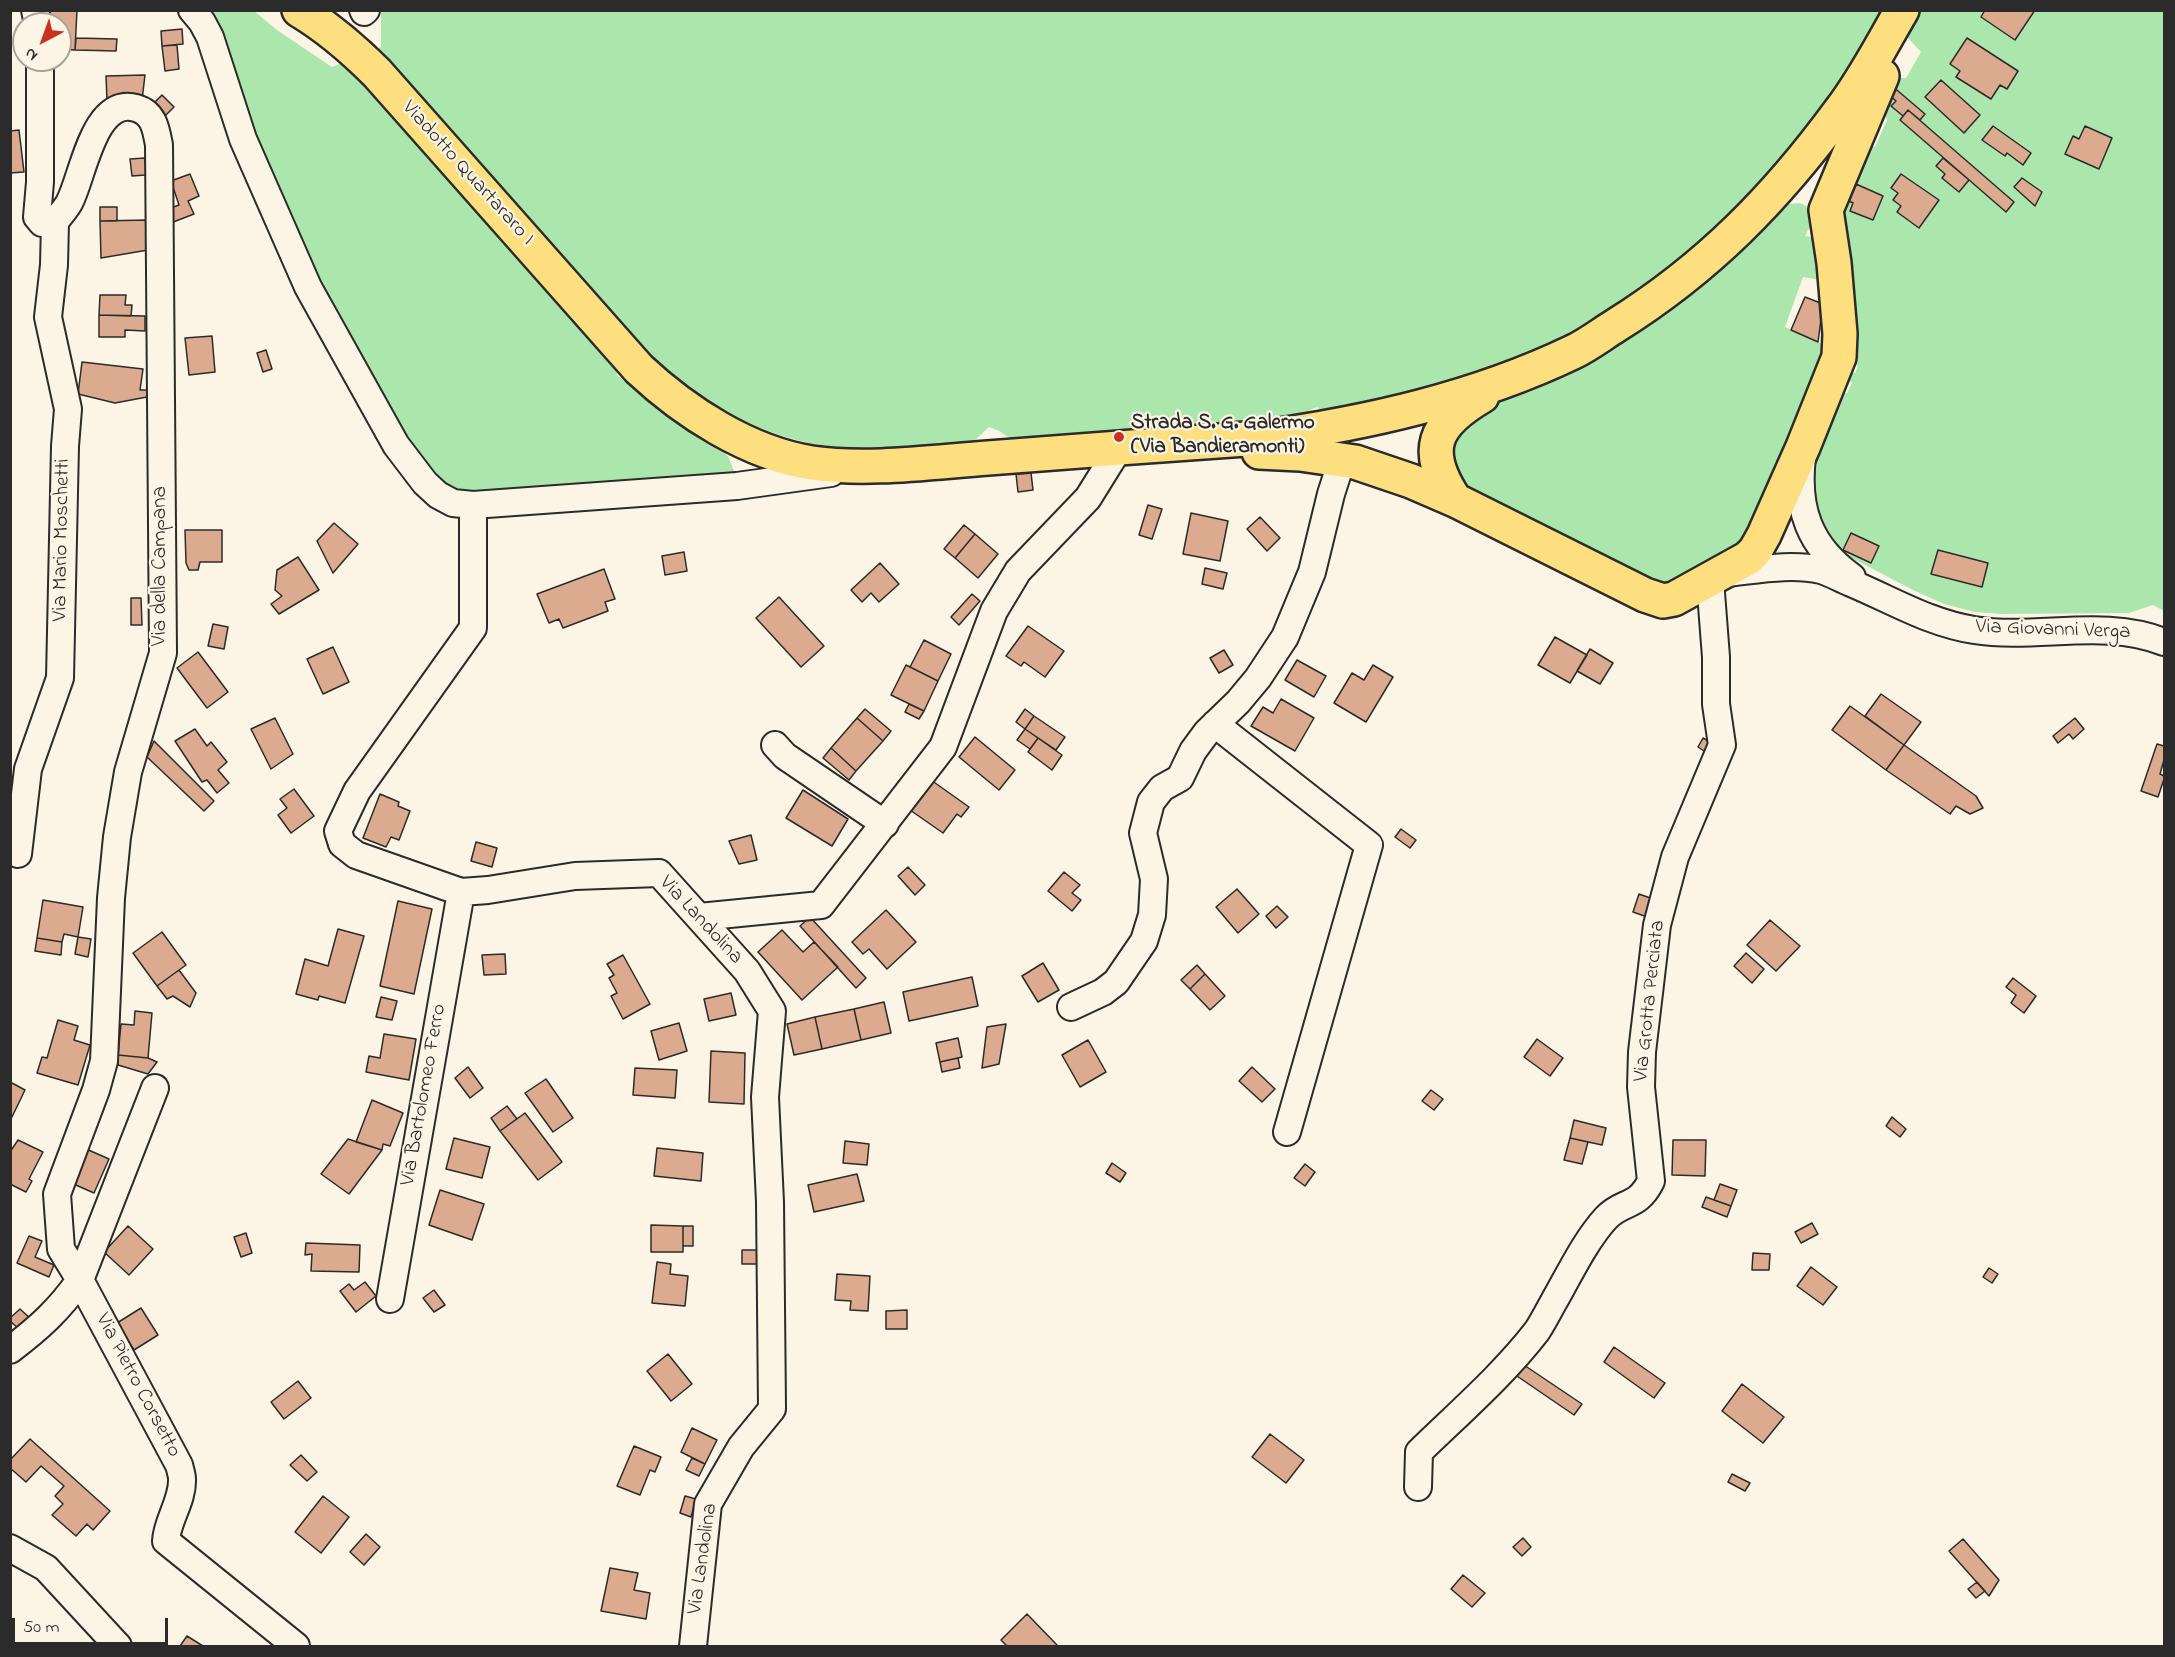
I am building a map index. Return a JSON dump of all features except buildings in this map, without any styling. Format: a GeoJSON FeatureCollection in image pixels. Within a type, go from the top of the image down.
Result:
{"type":"FeatureCollection","features":[{"type":"Feature","properties":{"kind":"main road","name":"Viadotto Quartararo I"},"geometry":{"type":"LineString","coordinates":[[299,10],[346,42],[377,73],[624,351],[660,388],[717,428],[767,451],[812,463],[880,466],[1260,438],[1329,448],[1364,420],[1416,408],[1510,380]]}},
{"type":"Feature","properties":{"kind":"main road"},"geometry":{"type":"LineString","coordinates":[[1455,500],[1444,484],[1437,463],[1436,443],[1442,428],[1452,416],[1463,407],[1510,380],[1575,351],[1646,306],[1720,248],[1757,213],[1842,110],[1902,10]]}},
{"type":"Feature","properties":{"kind":"main road"},"geometry":{"type":"LineString","coordinates":[[1826,210],[1909,10]]}},
{"type":"Feature","properties":{"kind":"main road"},"geometry":{"type":"LineString","coordinates":[[1329,448],[1354,462],[1411,481],[1455,500],[1645,595],[1663,601],[1674,599],[1716,577],[1748,558],[1764,535],[1839,357],[1840,334],[1834,263],[1826,210],[1820,200],[1809,192],[1798,191],[1757,213]]}},
{"type":"Feature","properties":{"kind":"street"},"geometry":{"type":"LineString","coordinates":[[192,10],[210,37],[243,139],[308,287],[396,445],[425,483],[438,495],[453,503],[473,505],[737,486],[880,466]]}},
{"type":"Feature","properties":{"kind":"street"},"geometry":{"type":"LineString","coordinates":[[40,72],[40,182],[37,217],[42,223],[55,222]]}},
{"type":"Feature","properties":{"kind":"street","name":"Via della Campana"},"geometry":{"type":"LineString","coordinates":[[55,222],[69,202],[101,122],[110,113],[122,108],[134,107],[144,111],[155,125],[159,145],[163,653],[128,772],[117,837],[111,898],[104,1061],[96,1090],[57,1194],[60,1249],[80,1280]]}},
{"type":"Feature","properties":{"kind":"street","name":"Via Mario Moschetti"},"geometry":{"type":"LineString","coordinates":[[18,854],[28,769],[60,678],[65,446],[68,409],[48,317],[54,266],[55,222]]}},
{"type":"Feature","properties":{"kind":"street"},"geometry":{"type":"LineString","coordinates":[[699,917],[821,905],[943,747],[994,611],[1018,571],[1088,498],[1126,447]]}},
{"type":"Feature","properties":{"kind":"street"},"geometry":{"type":"LineString","coordinates":[[1803,447],[1800,476],[1803,510],[1811,531],[1838,566],[1875,592]]}},
{"type":"Feature","properties":{"kind":"street"},"geometry":{"type":"LineString","coordinates":[[1071,1007],[1103,992],[1116,982],[1143,941],[1152,915],[1154,879],[1143,833],[1151,802],[1162,788],[1180,778],[1193,751],[1258,678],[1285,637],[1312,572],[1331,494],[1329,448]]}},
{"type":"Feature","properties":{"kind":"street","name":"Via Landolina"},"geometry":{"type":"LineString","coordinates":[[473,505],[473,628],[357,791],[338,831],[342,844],[356,855],[461,892],[575,876],[659,873],[747,971],[772,1011],[765,1097],[770,1202],[772,1408],[741,1448],[708,1504],[693,1647]]}},
{"type":"Feature","properties":{"kind":"street"},"geometry":{"type":"LineString","coordinates":[[1716,577],[1784,567],[1821,570],[1875,592]]}},
{"type":"Feature","properties":{"kind":"street","name":"Via Grotta Perciata"},"geometry":{"type":"LineString","coordinates":[[1418,1487],[1419,1452],[1506,1366],[1538,1329],[1580,1256],[1607,1217],[1637,1200],[1646,1191],[1651,1181],[1641,1087],[1642,1052],[1656,925],[1675,856],[1722,745],[1716,704],[1716,577]]}},
{"type":"Feature","properties":{"kind":"street","name":"Via Giovanni Verga"},"geometry":{"type":"LineString","coordinates":[[1875,592],[1915,613],[1974,630],[2124,631],[2164,642]]}},
{"type":"Feature","properties":{"kind":"street"},"geometry":{"type":"LineString","coordinates":[[1215,724],[1369,845],[1287,1132]]}},
{"type":"Feature","properties":{"kind":"street"},"geometry":{"type":"LineString","coordinates":[[775,745],[785,756],[885,824]]}},
{"type":"Feature","properties":{"kind":"street","name":"Via Bartolomeo Ferro"},"geometry":{"type":"LineString","coordinates":[[390,1299],[461,892]]}},
{"type":"Feature","properties":{"kind":"street"},"geometry":{"type":"LineString","coordinates":[[10,1350],[40,1327],[64,1303],[80,1280],[155,1088]]}},
{"type":"Feature","properties":{"kind":"street","name":"Via Pietro Corsetto"},"geometry":{"type":"LineString","coordinates":[[80,1280],[179,1465],[182,1480],[180,1494],[166,1529],[166,1541],[296,1647]]}},
{"type":"Feature","properties":{"kind":"street"},"geometry":{"type":"LineString","coordinates":[[10,1548],[46,1568],[118,1647]]}},
{"type":"Feature","properties":{"kind":"green space"},"geometry":{"type":"Polygon","coordinates":[[[381,10],[1887,11],[1795,152],[1677,267],[1588,324],[1517,362],[1443,389],[1326,416],[1317,407],[1301,414],[1298,420],[1014,441],[989,427],[971,444],[859,448],[815,444],[769,431],[613,359],[617,375],[651,403],[722,450],[729,458],[735,474],[475,495],[443,486],[404,440],[316,281],[236,94],[206,11],[254,11],[277,30],[332,67],[381,47],[381,10]]]}},
{"type":"Feature","properties":{"kind":"green space"},"geometry":{"type":"Polygon","coordinates":[[[1921,11],[2164,11],[2164,611],[2153,605],[2129,613],[2001,614],[1975,612],[1944,604],[1842,553],[1815,519],[1807,480],[1834,394],[1847,393],[1852,383],[1844,374],[1855,373],[1858,366],[1847,361],[1848,278],[1854,275],[1850,261],[1843,260],[1836,222],[1863,143],[1875,147],[1887,120],[1879,100],[1891,78],[1906,78],[1921,52],[1907,37],[1921,11]]]}},
{"type":"Feature","properties":{"kind":"green space"},"geometry":{"type":"Polygon","coordinates":[[[1800,203],[1817,212],[1805,236],[1820,239],[1826,281],[1803,277],[1785,327],[1829,347],[1751,543],[1664,589],[1456,486],[1448,438],[1453,428],[1757,234],[1789,204],[1800,203]]]}},
{"type":"Feature","properties":{"kind":"place","name":"Strada S. G. Galermo (Via Bandieramonti)"},"geometry":{"type":"Point","coordinates":[1119,437]}}]}
